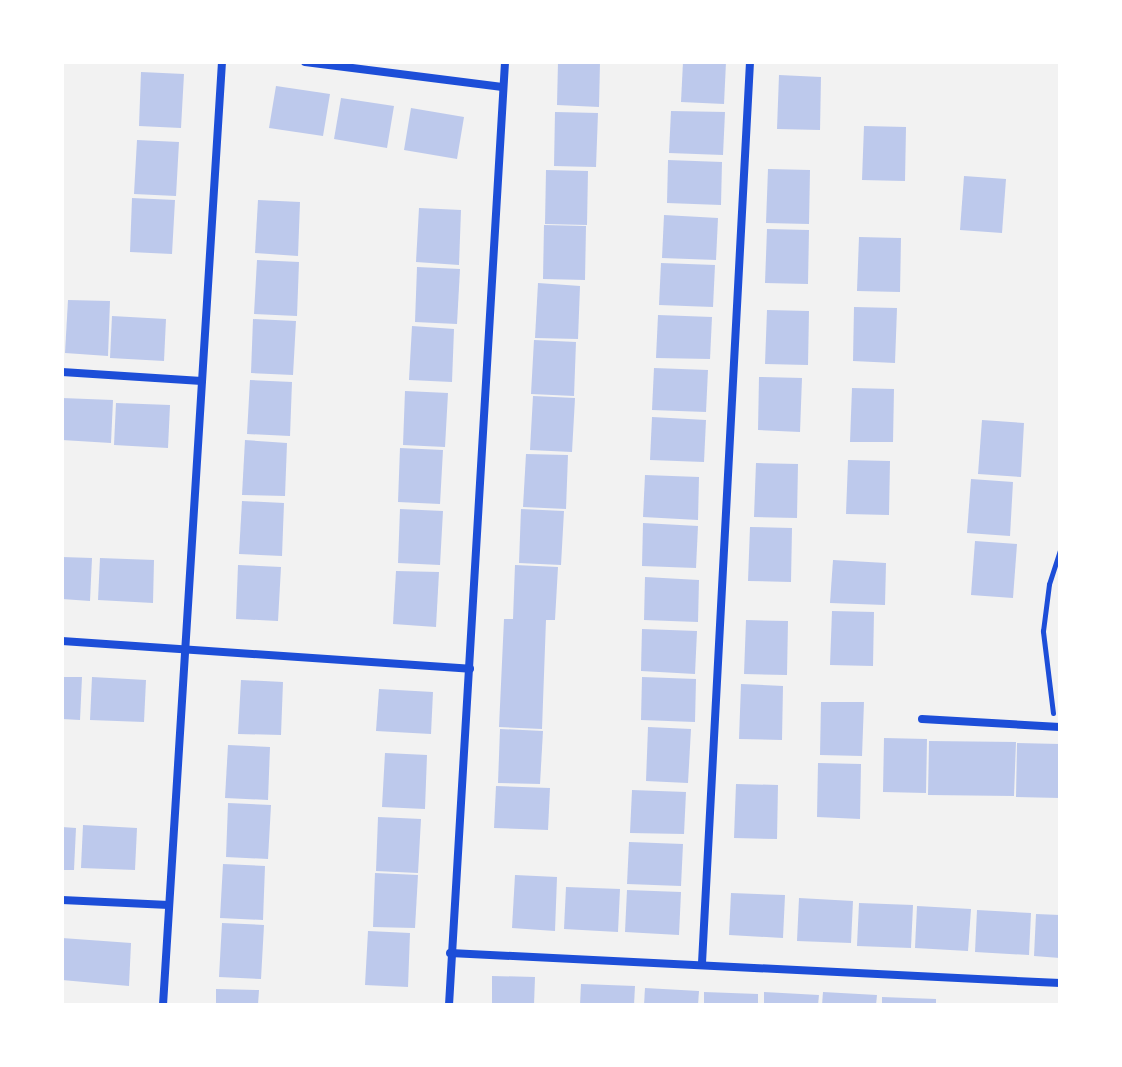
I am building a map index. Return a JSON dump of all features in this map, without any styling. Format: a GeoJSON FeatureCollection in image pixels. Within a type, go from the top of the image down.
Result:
{"type":"FeatureCollection","features":[{"type":"Feature","properties":{"kind":"street"},"geometry":{"type":"LineString","coordinates":[[163,1005],[222,62]]}},
{"type":"Feature","properties":{"kind":"street"},"geometry":{"type":"LineString","coordinates":[[305,62],[502,87]]}},
{"type":"Feature","properties":{"kind":"street"},"geometry":{"type":"LineString","coordinates":[[449,1005],[505,62]]}},
{"type":"Feature","properties":{"kind":"street"},"geometry":{"type":"LineString","coordinates":[[702,963],[750,62]]}},
{"type":"Feature","properties":{"kind":"street"},"geometry":{"type":"LineString","coordinates":[[62,372],[202,381]]}},
{"type":"Feature","properties":{"kind":"street"},"geometry":{"type":"LineString","coordinates":[[62,641],[470,669]]}},
{"type":"Feature","properties":{"kind":"street"},"geometry":{"type":"LineString","coordinates":[[922,719],[1057,726]]}},
{"type":"Feature","properties":{"kind":"street"},"geometry":{"type":"LineString","coordinates":[[62,900],[169,905]]}},
{"type":"Feature","properties":{"kind":"street"},"geometry":{"type":"LineString","coordinates":[[450,953],[1060,983]]}},
{"type":"Feature","properties":{"kind":"path"},"geometry":{"type":"LineString","coordinates":[[1057,726],[1043,631],[1049,584],[1060,550]]}},
{"type":"Feature","properties":{"kind":"building"},"geometry":{"type":"Polygon","coordinates":[[[558,62],[600,62],[599,107],[557,105],[558,62]]]}},
{"type":"Feature","properties":{"kind":"building"},"geometry":{"type":"Polygon","coordinates":[[[683,62],[726,62],[724,104],[681,102],[683,62]]]}},
{"type":"Feature","properties":{"kind":"building"},"geometry":{"type":"Polygon","coordinates":[[[141,72],[184,74],[181,128],[139,126],[141,72]]]}},
{"type":"Feature","properties":{"kind":"building"},"geometry":{"type":"Polygon","coordinates":[[[779,75],[821,77],[820,130],[777,129],[779,75]]]}},
{"type":"Feature","properties":{"kind":"building"},"geometry":{"type":"Polygon","coordinates":[[[276,86],[330,94],[323,136],[269,128],[276,86]]]}},
{"type":"Feature","properties":{"kind":"building"},"geometry":{"type":"Polygon","coordinates":[[[341,98],[394,106],[387,148],[334,139],[341,98]]]}},
{"type":"Feature","properties":{"kind":"building"},"geometry":{"type":"Polygon","coordinates":[[[411,108],[464,117],[457,159],[404,150],[411,108]]]}},
{"type":"Feature","properties":{"kind":"building"},"geometry":{"type":"Polygon","coordinates":[[[671,111],[725,112],[723,155],[669,153],[671,111]]]}},
{"type":"Feature","properties":{"kind":"building"},"geometry":{"type":"Polygon","coordinates":[[[555,112],[598,113],[596,167],[554,166],[555,112]]]}},
{"type":"Feature","properties":{"kind":"building"},"geometry":{"type":"Polygon","coordinates":[[[864,126],[906,127],[905,181],[862,180],[864,126]]]}},
{"type":"Feature","properties":{"kind":"building"},"geometry":{"type":"Polygon","coordinates":[[[137,140],[179,142],[176,196],[134,194],[137,140]]]}},
{"type":"Feature","properties":{"kind":"building"},"geometry":{"type":"Polygon","coordinates":[[[668,160],[722,162],[721,205],[667,203],[668,160]]]}},
{"type":"Feature","properties":{"kind":"building"},"geometry":{"type":"Polygon","coordinates":[[[768,169],[810,170],[809,224],[766,223],[768,169]]]}},
{"type":"Feature","properties":{"kind":"building"},"geometry":{"type":"Polygon","coordinates":[[[546,170],[588,171],[587,225],[545,224],[546,170]]]}},
{"type":"Feature","properties":{"kind":"building"},"geometry":{"type":"Polygon","coordinates":[[[964,176],[1006,179],[1002,233],[960,230],[964,176]]]}},
{"type":"Feature","properties":{"kind":"building"},"geometry":{"type":"Polygon","coordinates":[[[132,198],[175,200],[172,254],[130,252],[132,198]]]}},
{"type":"Feature","properties":{"kind":"building"},"geometry":{"type":"Polygon","coordinates":[[[258,200],[300,202],[298,256],[255,253],[258,200]]]}},
{"type":"Feature","properties":{"kind":"building"},"geometry":{"type":"Polygon","coordinates":[[[419,208],[461,210],[459,265],[416,262],[419,208]]]}},
{"type":"Feature","properties":{"kind":"building"},"geometry":{"type":"Polygon","coordinates":[[[664,215],[718,218],[716,260],[662,258],[664,215]]]}},
{"type":"Feature","properties":{"kind":"building"},"geometry":{"type":"Polygon","coordinates":[[[544,225],[586,226],[585,280],[543,279],[544,225]]]}},
{"type":"Feature","properties":{"kind":"building"},"geometry":{"type":"Polygon","coordinates":[[[767,229],[809,230],[808,284],[765,283],[767,229]]]}},
{"type":"Feature","properties":{"kind":"building"},"geometry":{"type":"Polygon","coordinates":[[[859,237],[901,238],[900,292],[857,291],[859,237]]]}},
{"type":"Feature","properties":{"kind":"building"},"geometry":{"type":"Polygon","coordinates":[[[257,260],[299,262],[297,316],[254,314],[257,260]]]}},
{"type":"Feature","properties":{"kind":"building"},"geometry":{"type":"Polygon","coordinates":[[[661,263],[715,265],[713,307],[659,305],[661,263]]]}},
{"type":"Feature","properties":{"kind":"building"},"geometry":{"type":"Polygon","coordinates":[[[417,267],[460,269],[457,324],[415,322],[417,267]]]}},
{"type":"Feature","properties":{"kind":"building"},"geometry":{"type":"Polygon","coordinates":[[[538,283],[580,286],[578,339],[535,338],[538,283]]]}},
{"type":"Feature","properties":{"kind":"building"},"geometry":{"type":"Polygon","coordinates":[[[68,300],[110,301],[108,356],[65,353],[68,300]]]}},
{"type":"Feature","properties":{"kind":"building"},"geometry":{"type":"Polygon","coordinates":[[[854,307],[897,308],[895,363],[853,361],[854,307]]]}},
{"type":"Feature","properties":{"kind":"building"},"geometry":{"type":"Polygon","coordinates":[[[767,310],[809,311],[808,365],[765,364],[767,310]]]}},
{"type":"Feature","properties":{"kind":"building"},"geometry":{"type":"Polygon","coordinates":[[[658,315],[712,317],[710,359],[656,358],[658,315]]]}},
{"type":"Feature","properties":{"kind":"building"},"geometry":{"type":"Polygon","coordinates":[[[112,316],[166,319],[164,361],[110,358],[112,316]]]}},
{"type":"Feature","properties":{"kind":"building"},"geometry":{"type":"Polygon","coordinates":[[[253,319],[296,321],[293,375],[251,373],[253,319]]]}},
{"type":"Feature","properties":{"kind":"building"},"geometry":{"type":"Polygon","coordinates":[[[412,326],[454,329],[452,382],[409,380],[412,326]]]}},
{"type":"Feature","properties":{"kind":"building"},"geometry":{"type":"Polygon","coordinates":[[[534,340],[576,342],[574,396],[531,394],[534,340]]]}},
{"type":"Feature","properties":{"kind":"building"},"geometry":{"type":"Polygon","coordinates":[[[654,368],[708,370],[706,412],[652,410],[654,368]]]}},
{"type":"Feature","properties":{"kind":"building"},"geometry":{"type":"Polygon","coordinates":[[[759,377],[802,378],[800,432],[758,430],[759,377]]]}},
{"type":"Feature","properties":{"kind":"building"},"geometry":{"type":"Polygon","coordinates":[[[250,380],[292,382],[290,436],[247,434],[250,380]]]}},
{"type":"Feature","properties":{"kind":"building"},"geometry":{"type":"Polygon","coordinates":[[[852,388],[894,389],[893,442],[850,442],[852,388]]]}},
{"type":"Feature","properties":{"kind":"building"},"geometry":{"type":"Polygon","coordinates":[[[405,391],[448,393],[445,447],[403,445],[405,391]]]}},
{"type":"Feature","properties":{"kind":"building"},"geometry":{"type":"Polygon","coordinates":[[[533,396],[575,398],[572,452],[530,450],[533,396]]]}},
{"type":"Feature","properties":{"kind":"building"},"geometry":{"type":"Polygon","coordinates":[[[62,398],[113,400],[111,443],[62,440],[62,398]]]}},
{"type":"Feature","properties":{"kind":"building"},"geometry":{"type":"Polygon","coordinates":[[[116,403],[170,405],[168,448],[114,445],[116,403]]]}},
{"type":"Feature","properties":{"kind":"building"},"geometry":{"type":"Polygon","coordinates":[[[652,417],[706,420],[704,462],[650,460],[652,417]]]}},
{"type":"Feature","properties":{"kind":"building"},"geometry":{"type":"Polygon","coordinates":[[[982,420],[1024,423],[1021,477],[978,474],[982,420]]]}},
{"type":"Feature","properties":{"kind":"building"},"geometry":{"type":"Polygon","coordinates":[[[245,440],[287,443],[285,496],[242,495],[245,440]]]}},
{"type":"Feature","properties":{"kind":"building"},"geometry":{"type":"Polygon","coordinates":[[[400,448],[443,450],[440,504],[398,502],[400,448]]]}},
{"type":"Feature","properties":{"kind":"building"},"geometry":{"type":"Polygon","coordinates":[[[526,454],[568,455],[566,509],[523,507],[526,454]]]}},
{"type":"Feature","properties":{"kind":"building"},"geometry":{"type":"Polygon","coordinates":[[[848,460],[890,461],[889,515],[846,514],[848,460]]]}},
{"type":"Feature","properties":{"kind":"building"},"geometry":{"type":"Polygon","coordinates":[[[756,463],[798,464],[797,518],[754,517],[756,463]]]}},
{"type":"Feature","properties":{"kind":"building"},"geometry":{"type":"Polygon","coordinates":[[[645,475],[699,477],[698,520],[643,517],[645,475]]]}},
{"type":"Feature","properties":{"kind":"building"},"geometry":{"type":"Polygon","coordinates":[[[971,479],[1013,482],[1010,536],[967,533],[971,479]]]}},
{"type":"Feature","properties":{"kind":"building"},"geometry":{"type":"Polygon","coordinates":[[[242,501],[284,503],[282,556],[239,554],[242,501]]]}},
{"type":"Feature","properties":{"kind":"building"},"geometry":{"type":"Polygon","coordinates":[[[400,509],[443,511],[440,565],[398,563],[400,509]]]}},
{"type":"Feature","properties":{"kind":"building"},"geometry":{"type":"Polygon","coordinates":[[[521,509],[564,511],[561,565],[519,563],[521,509]]]}},
{"type":"Feature","properties":{"kind":"building"},"geometry":{"type":"Polygon","coordinates":[[[643,523],[698,526],[696,568],[642,566],[643,523]]]}},
{"type":"Feature","properties":{"kind":"building"},"geometry":{"type":"Polygon","coordinates":[[[750,527],[792,528],[791,582],[748,581],[750,527]]]}},
{"type":"Feature","properties":{"kind":"building"},"geometry":{"type":"Polygon","coordinates":[[[975,541],[1017,544],[1013,598],[971,595],[975,541]]]}},
{"type":"Feature","properties":{"kind":"building"},"geometry":{"type":"Polygon","coordinates":[[[62,557],[92,558],[90,601],[62,599],[62,557]]]}},
{"type":"Feature","properties":{"kind":"building"},"geometry":{"type":"Polygon","coordinates":[[[100,558],[154,560],[153,603],[98,600],[100,558]]]}},
{"type":"Feature","properties":{"kind":"building"},"geometry":{"type":"Polygon","coordinates":[[[833,560],[886,563],[885,605],[830,603],[833,560]]]}},
{"type":"Feature","properties":{"kind":"building"},"geometry":{"type":"Polygon","coordinates":[[[238,565],[281,567],[278,621],[236,619],[238,565]]]}},
{"type":"Feature","properties":{"kind":"building"},"geometry":{"type":"Polygon","coordinates":[[[515,565],[558,567],[555,620],[546,620],[542,729],[499,727],[504,619],[513,619],[515,565]]]}},
{"type":"Feature","properties":{"kind":"building"},"geometry":{"type":"Polygon","coordinates":[[[396,571],[439,572],[436,627],[393,624],[396,571]]]}},
{"type":"Feature","properties":{"kind":"building"},"geometry":{"type":"Polygon","coordinates":[[[645,577],[699,580],[698,622],[644,620],[645,577]]]}},
{"type":"Feature","properties":{"kind":"building"},"geometry":{"type":"Polygon","coordinates":[[[832,611],[874,612],[873,666],[830,665],[832,611]]]}},
{"type":"Feature","properties":{"kind":"building"},"geometry":{"type":"Polygon","coordinates":[[[746,620],[788,621],[787,675],[744,674],[746,620]]]}},
{"type":"Feature","properties":{"kind":"building"},"geometry":{"type":"Polygon","coordinates":[[[642,629],[697,631],[695,674],[641,671],[642,629]]]}},
{"type":"Feature","properties":{"kind":"building"},"geometry":{"type":"Polygon","coordinates":[[[62,677],[82,677],[80,720],[62,719],[62,677]]]}},
{"type":"Feature","properties":{"kind":"building"},"geometry":{"type":"Polygon","coordinates":[[[92,677],[146,680],[144,722],[90,720],[92,677]]]}},
{"type":"Feature","properties":{"kind":"building"},"geometry":{"type":"Polygon","coordinates":[[[642,677],[696,679],[695,722],[641,720],[642,677]]]}},
{"type":"Feature","properties":{"kind":"building"},"geometry":{"type":"Polygon","coordinates":[[[241,680],[283,682],[281,735],[238,734],[241,680]]]}},
{"type":"Feature","properties":{"kind":"building"},"geometry":{"type":"Polygon","coordinates":[[[741,684],[783,686],[782,740],[739,739],[741,684]]]}},
{"type":"Feature","properties":{"kind":"building"},"geometry":{"type":"Polygon","coordinates":[[[379,689],[433,692],[431,734],[376,731],[379,689]]]}},
{"type":"Feature","properties":{"kind":"building"},"geometry":{"type":"Polygon","coordinates":[[[821,702],[864,702],[862,756],[820,755],[821,702]]]}},
{"type":"Feature","properties":{"kind":"building"},"geometry":{"type":"Polygon","coordinates":[[[648,727],[691,729],[688,783],[646,781],[648,727]]]}},
{"type":"Feature","properties":{"kind":"building"},"geometry":{"type":"Polygon","coordinates":[[[500,729],[543,731],[540,784],[498,783],[500,729]]]}},
{"type":"Feature","properties":{"kind":"building"},"geometry":{"type":"Polygon","coordinates":[[[884,738],[927,739],[926,793],[883,792],[884,738]]]}},
{"type":"Feature","properties":{"kind":"building"},"geometry":{"type":"Polygon","coordinates":[[[929,741],[1016,742],[1014,796],[928,795],[929,741]]]}},
{"type":"Feature","properties":{"kind":"building"},"geometry":{"type":"Polygon","coordinates":[[[1017,743],[1060,744],[1060,798],[1016,797],[1017,743]]]}},
{"type":"Feature","properties":{"kind":"building"},"geometry":{"type":"Polygon","coordinates":[[[228,745],[270,747],[268,800],[225,798],[228,745]]]}},
{"type":"Feature","properties":{"kind":"building"},"geometry":{"type":"Polygon","coordinates":[[[385,753],[427,755],[425,809],[382,807],[385,753]]]}},
{"type":"Feature","properties":{"kind":"building"},"geometry":{"type":"Polygon","coordinates":[[[818,763],[861,764],[860,819],[817,817],[818,763]]]}},
{"type":"Feature","properties":{"kind":"building"},"geometry":{"type":"Polygon","coordinates":[[[736,784],[778,785],[777,839],[734,838],[736,784]]]}},
{"type":"Feature","properties":{"kind":"building"},"geometry":{"type":"Polygon","coordinates":[[[496,786],[550,788],[548,830],[494,828],[496,786]]]}},
{"type":"Feature","properties":{"kind":"building"},"geometry":{"type":"Polygon","coordinates":[[[632,790],[686,792],[684,834],[630,833],[632,790]]]}},
{"type":"Feature","properties":{"kind":"building"},"geometry":{"type":"Polygon","coordinates":[[[228,803],[271,805],[268,859],[226,857],[228,803]]]}},
{"type":"Feature","properties":{"kind":"building"},"geometry":{"type":"Polygon","coordinates":[[[378,817],[421,819],[418,873],[376,871],[378,817]]]}},
{"type":"Feature","properties":{"kind":"building"},"geometry":{"type":"Polygon","coordinates":[[[83,825],[137,828],[135,870],[81,868],[83,825]]]}},
{"type":"Feature","properties":{"kind":"building"},"geometry":{"type":"Polygon","coordinates":[[[62,827],[76,828],[74,870],[62,870],[62,827]]]}},
{"type":"Feature","properties":{"kind":"building"},"geometry":{"type":"Polygon","coordinates":[[[629,842],[683,844],[681,886],[627,884],[629,842]]]}},
{"type":"Feature","properties":{"kind":"building"},"geometry":{"type":"Polygon","coordinates":[[[223,864],[265,866],[263,920],[220,918],[223,864]]]}},
{"type":"Feature","properties":{"kind":"building"},"geometry":{"type":"Polygon","coordinates":[[[375,873],[418,875],[415,928],[373,927],[375,873]]]}},
{"type":"Feature","properties":{"kind":"building"},"geometry":{"type":"Polygon","coordinates":[[[515,875],[557,877],[555,931],[512,928],[515,875]]]}},
{"type":"Feature","properties":{"kind":"building"},"geometry":{"type":"Polygon","coordinates":[[[566,887],[620,889],[618,932],[564,929],[566,887]]]}},
{"type":"Feature","properties":{"kind":"building"},"geometry":{"type":"Polygon","coordinates":[[[627,890],[681,892],[679,935],[625,932],[627,890]]]}},
{"type":"Feature","properties":{"kind":"building"},"geometry":{"type":"Polygon","coordinates":[[[731,893],[785,895],[783,938],[729,935],[731,893]]]}},
{"type":"Feature","properties":{"kind":"building"},"geometry":{"type":"Polygon","coordinates":[[[799,898],[853,901],[851,943],[797,941],[799,898]]]}},
{"type":"Feature","properties":{"kind":"building"},"geometry":{"type":"Polygon","coordinates":[[[859,903],[913,905],[911,948],[857,946],[859,903]]]}},
{"type":"Feature","properties":{"kind":"building"},"geometry":{"type":"Polygon","coordinates":[[[917,906],[971,909],[968,951],[915,948],[917,906]]]}},
{"type":"Feature","properties":{"kind":"building"},"geometry":{"type":"Polygon","coordinates":[[[977,910],[1031,913],[1029,955],[975,952],[977,910]]]}},
{"type":"Feature","properties":{"kind":"building"},"geometry":{"type":"Polygon","coordinates":[[[1036,914],[1060,915],[1060,958],[1034,956],[1036,914]]]}},
{"type":"Feature","properties":{"kind":"building"},"geometry":{"type":"Polygon","coordinates":[[[222,923],[264,925],[261,979],[219,977],[222,923]]]}},
{"type":"Feature","properties":{"kind":"building"},"geometry":{"type":"Polygon","coordinates":[[[368,931],[410,933],[408,987],[365,985],[368,931]]]}},
{"type":"Feature","properties":{"kind":"building"},"geometry":{"type":"Polygon","coordinates":[[[62,938],[131,943],[129,986],[62,980],[62,938]]]}},
{"type":"Feature","properties":{"kind":"building"},"geometry":{"type":"Polygon","coordinates":[[[492,976],[535,977],[534,1005],[492,1005],[492,976]]]}},
{"type":"Feature","properties":{"kind":"building"},"geometry":{"type":"Polygon","coordinates":[[[581,984],[635,986],[634,1005],[580,1005],[581,984]]]}},
{"type":"Feature","properties":{"kind":"building"},"geometry":{"type":"Polygon","coordinates":[[[645,988],[699,991],[698,1005],[644,1005],[645,988]]]}},
{"type":"Feature","properties":{"kind":"building"},"geometry":{"type":"Polygon","coordinates":[[[216,989],[259,990],[258,1005],[216,1005],[216,989]]]}},
{"type":"Feature","properties":{"kind":"building"},"geometry":{"type":"Polygon","coordinates":[[[704,992],[758,994],[758,1005],[704,1005],[704,992]]]}},
{"type":"Feature","properties":{"kind":"building"},"geometry":{"type":"Polygon","coordinates":[[[764,992],[819,995],[818,1005],[764,1005],[764,992]]]}},
{"type":"Feature","properties":{"kind":"building"},"geometry":{"type":"Polygon","coordinates":[[[823,992],[877,995],[876,1005],[822,1005],[823,992]]]}},
{"type":"Feature","properties":{"kind":"building"},"geometry":{"type":"Polygon","coordinates":[[[882,997],[936,999],[936,1005],[882,1005],[882,997]]]}}]}
